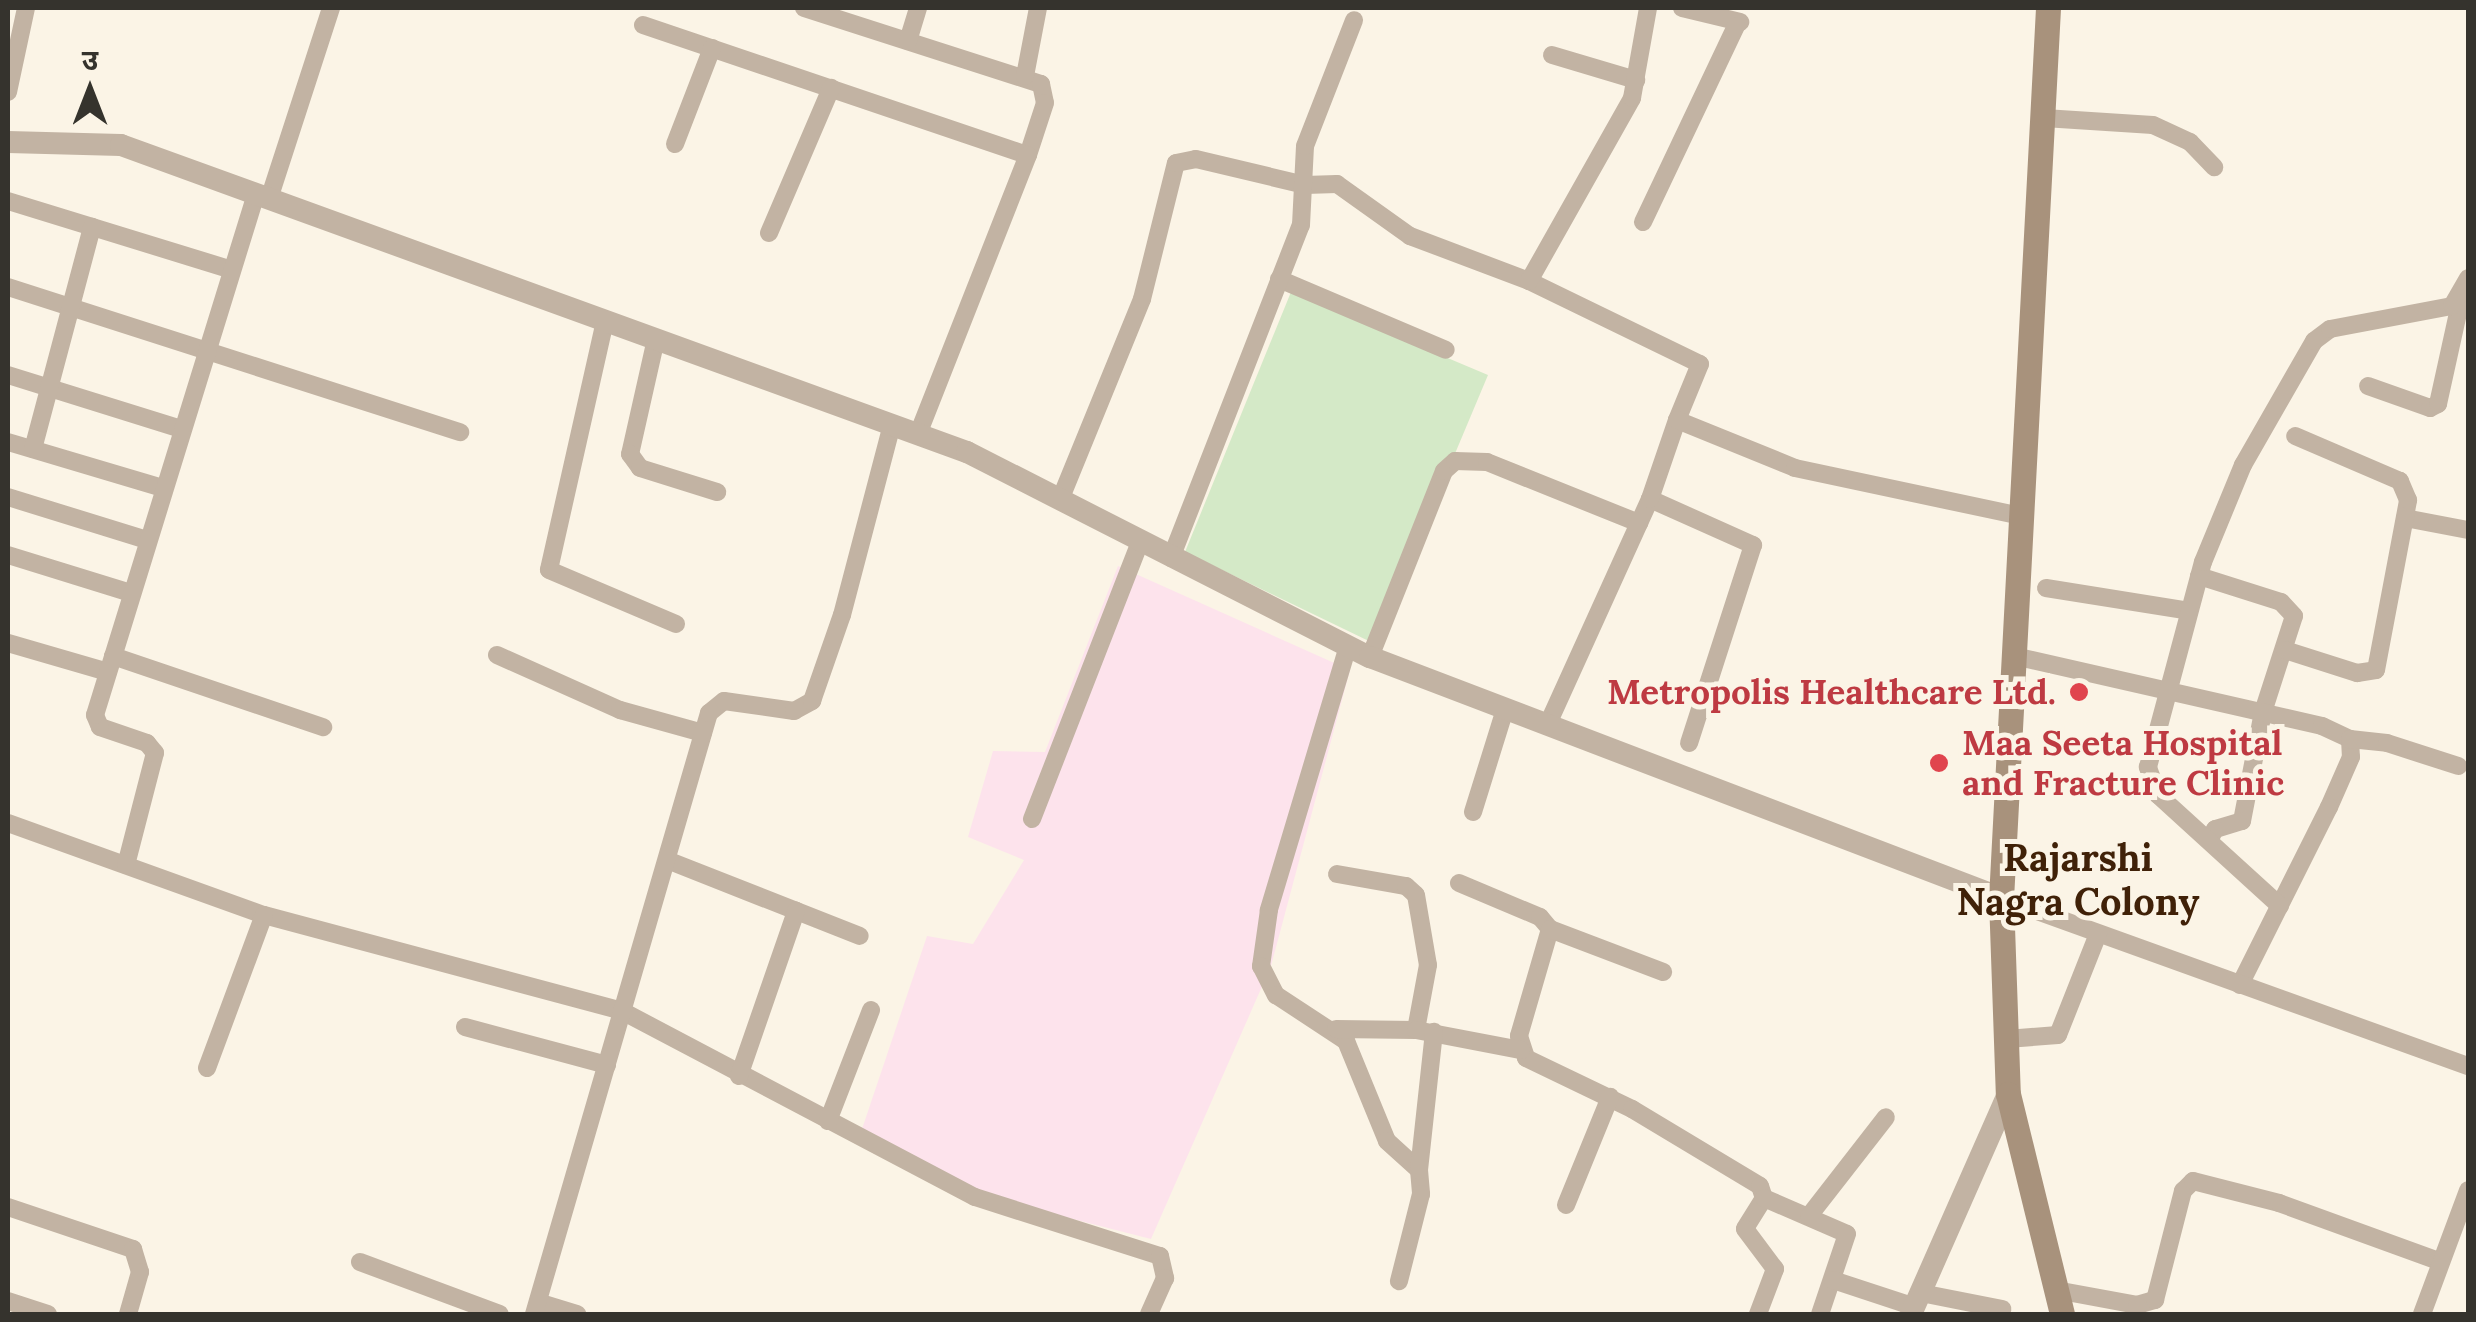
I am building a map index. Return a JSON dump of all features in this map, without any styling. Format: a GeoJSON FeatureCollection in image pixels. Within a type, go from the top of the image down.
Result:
{"type":"FeatureCollection","features":[{"type":"Feature","properties":{"kind":"main road"},"geometry":{"type":"LineString","coordinates":[[2048,8],[2001,898],[2008,1094],[2059,1302]]}},
{"type":"Feature","properties":{"kind":"street"},"geometry":{"type":"LineString","coordinates":[[126,866],[155,753],[148,743],[96,722],[146,540],[207,346],[330,8]]}},
{"type":"Feature","properties":{"kind":"street"},"geometry":{"type":"LineString","coordinates":[[804,8],[1025,76],[1046,91],[1028,154],[918,434]]}},
{"type":"Feature","properties":{"kind":"street"},"geometry":{"type":"LineString","coordinates":[[908,41],[918,8]]}},
{"type":"Feature","properties":{"kind":"street"},"geometry":{"type":"LineString","coordinates":[[1025,76],[1038,8]]}},
{"type":"Feature","properties":{"kind":"street"},"geometry":{"type":"LineString","coordinates":[[1529,280],[1636,80],[1648,8]]}},
{"type":"Feature","properties":{"kind":"street"},"geometry":{"type":"LineString","coordinates":[[1643,222],[1738,24],[1682,8]]}},
{"type":"Feature","properties":{"kind":"street"},"geometry":{"type":"LineString","coordinates":[[8,92],[19,15]]}},
{"type":"Feature","properties":{"kind":"street"},"geometry":{"type":"LineString","coordinates":[[1171,558],[1301,225],[1304,146],[1354,20]]}},
{"type":"Feature","properties":{"kind":"street"},"geometry":{"type":"LineString","coordinates":[[643,25],[1028,154]]}},
{"type":"Feature","properties":{"kind":"street"},"geometry":{"type":"LineString","coordinates":[[674,144],[712,48]]}},
{"type":"Feature","properties":{"kind":"street"},"geometry":{"type":"LineString","coordinates":[[1552,54],[1636,80]]}},
{"type":"Feature","properties":{"kind":"street"},"geometry":{"type":"LineString","coordinates":[[770,233],[831,88]]}},
{"type":"Feature","properties":{"kind":"street"},"geometry":{"type":"LineString","coordinates":[[2044,118],[2154,125],[2190,142],[2214,167]]}},
{"type":"Feature","properties":{"kind":"street"},"geometry":{"type":"LineString","coordinates":[[8,142],[122,145],[918,434],[1060,500],[1370,656],[2001,898],[2468,1066]]}},
{"type":"Feature","properties":{"kind":"street"},"geometry":{"type":"LineString","coordinates":[[1060,500],[1142,298],[1176,163],[1196,159],[1305,185],[1346,187],[1410,236],[1529,280],[1700,364],[1650,499],[1547,726]]}},
{"type":"Feature","properties":{"kind":"street"},"geometry":{"type":"LineString","coordinates":[[8,201],[232,270]]}},
{"type":"Feature","properties":{"kind":"street"},"geometry":{"type":"LineString","coordinates":[[32,449],[92,227]]}},
{"type":"Feature","properties":{"kind":"street"},"geometry":{"type":"LineString","coordinates":[[2368,386],[2419,405],[2438,404],[2468,277]]}},
{"type":"Feature","properties":{"kind":"street"},"geometry":{"type":"LineString","coordinates":[[1280,280],[1446,350]]}},
{"type":"Feature","properties":{"kind":"street"},"geometry":{"type":"LineString","coordinates":[[8,287],[207,346],[460,432]]}},
{"type":"Feature","properties":{"kind":"street"},"geometry":{"type":"LineString","coordinates":[[2280,906],[2151,781],[2149,755],[2199,576],[2243,465],[2314,340],[2330,330],[2434,312],[2461,299]]}},
{"type":"Feature","properties":{"kind":"street"},"geometry":{"type":"LineString","coordinates":[[605,321],[549,570],[676,624]]}},
{"type":"Feature","properties":{"kind":"street"},"geometry":{"type":"LineString","coordinates":[[656,339],[630,454],[640,468],[716,492]]}},
{"type":"Feature","properties":{"kind":"street"},"geometry":{"type":"LineString","coordinates":[[8,375],[181,429]]}},
{"type":"Feature","properties":{"kind":"street"},"geometry":{"type":"LineString","coordinates":[[1677,420],[1794,468],[2021,516]]}},
{"type":"Feature","properties":{"kind":"street"},"geometry":{"type":"LineString","coordinates":[[577,1314],[536,1308],[709,713],[724,700],[794,712],[812,701],[842,615],[892,425]]}},
{"type":"Feature","properties":{"kind":"street"},"geometry":{"type":"LineString","coordinates":[[2285,650],[2357,673],[2376,670],[2405,518],[2406,489],[2400,482],[2295,436]]}},
{"type":"Feature","properties":{"kind":"street"},"geometry":{"type":"LineString","coordinates":[[8,442],[162,488]]}},
{"type":"Feature","properties":{"kind":"street"},"geometry":{"type":"LineString","coordinates":[[1370,656],[1444,470],[1455,460],[1487,462],[1638,523]]}},
{"type":"Feature","properties":{"kind":"street"},"geometry":{"type":"LineString","coordinates":[[8,497],[146,540]]}},
{"type":"Feature","properties":{"kind":"street"},"geometry":{"type":"LineString","coordinates":[[1650,499],[1753,544],[1688,742]]}},
{"type":"Feature","properties":{"kind":"street"},"geometry":{"type":"LineString","coordinates":[[2405,518],[2468,530]]}},
{"type":"Feature","properties":{"kind":"street"},"geometry":{"type":"LineString","coordinates":[[1032,819],[1140,542]]}},
{"type":"Feature","properties":{"kind":"street"},"geometry":{"type":"LineString","coordinates":[[8,555],[131,593]]}},
{"type":"Feature","properties":{"kind":"street"},"geometry":{"type":"LineString","coordinates":[[2199,576],[2289,608],[2293,628],[2264,712],[2242,821],[2215,829],[2209,841]]}},
{"type":"Feature","properties":{"kind":"street"},"geometry":{"type":"LineString","coordinates":[[2046,588],[2189,611]]}},
{"type":"Feature","properties":{"kind":"street"},"geometry":{"type":"LineString","coordinates":[[8,642],[110,664],[323,727]]}},
{"type":"Feature","properties":{"kind":"street"},"geometry":{"type":"LineString","coordinates":[[1348,646],[1261,947],[1261,966],[1276,994],[1336,1029],[1425,1031],[1521,1050],[1610,1097],[1753,1182],[1764,1198],[1847,1234],[1820,1314]]}},
{"type":"Feature","properties":{"kind":"street"},"geometry":{"type":"LineString","coordinates":[[497,654],[620,710],[703,733]]}},
{"type":"Feature","properties":{"kind":"street"},"geometry":{"type":"LineString","coordinates":[[2014,656],[2264,712],[2350,739],[2387,742],[2458,766]]}},
{"type":"Feature","properties":{"kind":"street"},"geometry":{"type":"LineString","coordinates":[[1473,812],[1506,709]]}},
{"type":"Feature","properties":{"kind":"street"},"geometry":{"type":"LineString","coordinates":[[2240,985],[2351,756],[2350,739]]}},
{"type":"Feature","properties":{"kind":"street"},"geometry":{"type":"LineString","coordinates":[[8,823],[264,916],[622,1011],[738,1076],[984,1201],[1160,1256],[1164,1278],[1149,1314]]}},
{"type":"Feature","properties":{"kind":"street"},"geometry":{"type":"LineString","coordinates":[[666,860],[860,936]]}},
{"type":"Feature","properties":{"kind":"street"},"geometry":{"type":"LineString","coordinates":[[1337,874],[1406,886],[1416,894],[1428,965],[1421,1194],[1398,1282]]}},
{"type":"Feature","properties":{"kind":"street"},"geometry":{"type":"LineString","coordinates":[[1459,884],[1540,917],[1550,928],[1662,972]]}},
{"type":"Feature","properties":{"kind":"street"},"geometry":{"type":"LineString","coordinates":[[738,1076],[796,910]]}},
{"type":"Feature","properties":{"kind":"street"},"geometry":{"type":"LineString","coordinates":[[207,1068],[264,916]]}},
{"type":"Feature","properties":{"kind":"street"},"geometry":{"type":"LineString","coordinates":[[1521,1050],[1519,1036],[1550,928]]}},
{"type":"Feature","properties":{"kind":"street"},"geometry":{"type":"LineString","coordinates":[[2007,1039],[2058,1035],[2098,934]]}},
{"type":"Feature","properties":{"kind":"street"},"geometry":{"type":"LineString","coordinates":[[828,1122],[871,1010]]}},
{"type":"Feature","properties":{"kind":"street"},"geometry":{"type":"LineString","coordinates":[[466,1027],[607,1065]]}},
{"type":"Feature","properties":{"kind":"street"},"geometry":{"type":"LineString","coordinates":[[1336,1029],[1387,1141],[1420,1170]]}},
{"type":"Feature","properties":{"kind":"street"},"geometry":{"type":"LineString","coordinates":[[1916,1305],[2008,1094]]}},
{"type":"Feature","properties":{"kind":"street"},"geometry":{"type":"LineString","coordinates":[[1566,1205],[1610,1097]]}},
{"type":"Feature","properties":{"kind":"street"},"geometry":{"type":"LineString","coordinates":[[1809,1216],[1886,1117]]}},
{"type":"Feature","properties":{"kind":"street"},"geometry":{"type":"LineString","coordinates":[[2059,1302],[2137,1305],[2155,1300],[2183,1191],[2193,1181],[2279,1203],[2442,1262]]}},
{"type":"Feature","properties":{"kind":"street"},"geometry":{"type":"LineString","coordinates":[[2422,1314],[2468,1190]]}},
{"type":"Feature","properties":{"kind":"street"},"geometry":{"type":"LineString","coordinates":[[1758,1314],[1774,1263],[1745,1229],[1764,1198]]}},
{"type":"Feature","properties":{"kind":"street"},"geometry":{"type":"LineString","coordinates":[[8,1207],[133,1249],[140,1272],[128,1314]]}},
{"type":"Feature","properties":{"kind":"street"},"geometry":{"type":"LineString","coordinates":[[360,1262],[500,1314]]}},
{"type":"Feature","properties":{"kind":"street"},"geometry":{"type":"LineString","coordinates":[[1834,1280],[1916,1305],[2002,1309]]}},
{"type":"Feature","properties":{"kind":"street"},"geometry":{"type":"LineString","coordinates":[[8,1301],[48,1314]]}},
{"type":"Feature","properties":{"kind":"shaded area"},"geometry":{"type":"Polygon","coordinates":[[[1118,566],[1350,670],[1271,966],[1151,1239],[998,1200],[862,1129],[927,936],[973,944],[1024,860],[968,837],[993,751],[1045,752],[1118,566]]]}},
{"type":"Feature","properties":{"kind":"green space"},"geometry":{"type":"Polygon","coordinates":[[[1291,292],[1488,375],[1375,644],[1185,552],[1291,292]]]}},
{"type":"Feature","properties":{"kind":"place","name":"Metropolis Healthcare Ltd."},"geometry":{"type":"Point","coordinates":[2079,692]}},
{"type":"Feature","properties":{"kind":"place","name":"Maa Seeta Hospital and Fracture Clinic"},"geometry":{"type":"Point","coordinates":[1939,763]}},
{"type":"Feature","properties":{"kind":"district","name":"Rajarshi Nagra Colony"},"geometry":{"type":"Point","coordinates":[2078,880]}}]}
